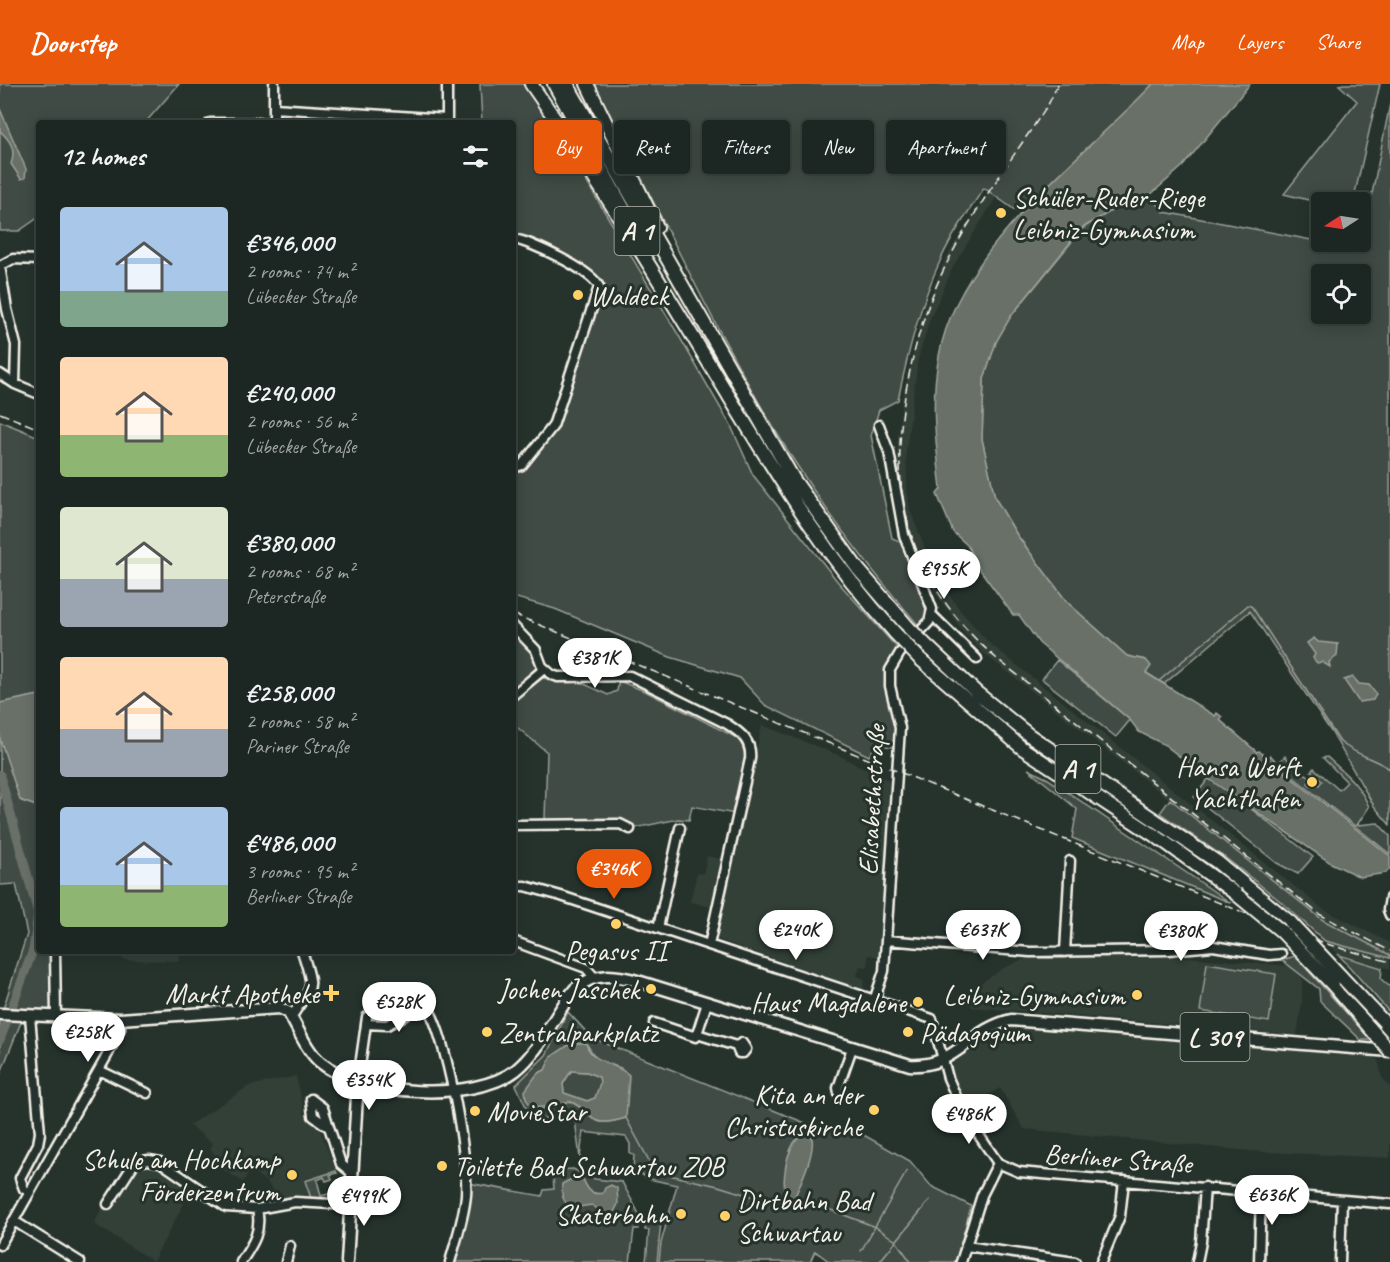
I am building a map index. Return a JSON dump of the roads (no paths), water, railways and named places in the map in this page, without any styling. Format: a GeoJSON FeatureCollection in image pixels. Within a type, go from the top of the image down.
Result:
{"type":"FeatureCollection","features":[{"type":"Feature","properties":{"kind":"highway"},"geometry":{"type":"LineString","coordinates":[[531,84],[577,149],[719,379]]}},
{"type":"Feature","properties":{"kind":"highway","name":"A 1"},"geometry":{"type":"LineString","coordinates":[[554,84],[719,379],[803,518],[848,579],[920,659],[1022,748],[1166,843],[1236,894],[1305,955],[1390,1051]]}},
{"type":"Feature","properties":{"kind":"highway","name":"A 1"},"geometry":{"type":"LineString","coordinates":[[567,84],[692,304],[814,510],[858,570],[922,642],[976,693],[1029,735],[1244,883],[1314,945],[1388,1026]]}},
{"type":"Feature","properties":{"kind":"highway"},"geometry":{"type":"LineString","coordinates":[[587,84],[692,304]]}},
{"type":"Feature","properties":{"kind":"main road","name":"L 309"},"geometry":{"type":"LineString","coordinates":[[291,1018],[318,1060],[332,1071],[358,1080],[414,1091],[452,1092],[497,1082],[517,1069],[536,1048],[567,998],[582,983],[614,975],[910,1065],[943,1060],[985,1029],[1011,1020],[1390,1051]]}},
{"type":"Feature","properties":{"kind":"main road"},"geometry":{"type":"LineString","coordinates":[[7,1015],[120,1018],[267,1011],[291,1018]]}},
{"type":"Feature","properties":{"kind":"main road"},"geometry":{"type":"LineString","coordinates":[[347,1262],[358,1080]]}},
{"type":"Feature","properties":{"kind":"street"},"geometry":{"type":"LineString","coordinates":[[274,84],[274,120]]}},
{"type":"Feature","properties":{"kind":"street"},"geometry":{"type":"LineString","coordinates":[[447,84],[447,120]]}},
{"type":"Feature","properties":{"kind":"street"},"geometry":{"type":"LineString","coordinates":[[274,108],[355,119],[401,120]]}},
{"type":"Feature","properties":{"kind":"street"},"geometry":{"type":"LineString","coordinates":[[516,240],[530,243],[592,277],[599,287],[556,419],[522,465],[516,467]]}},
{"type":"Feature","properties":{"kind":"street"},"geometry":{"type":"LineString","coordinates":[[15,384],[18,361],[16,345],[0,266],[13,259],[36,260]]}},
{"type":"Feature","properties":{"kind":"street"},"geometry":{"type":"LineString","coordinates":[[0,374],[15,384],[36,393]]}},
{"type":"Feature","properties":{"kind":"street"},"geometry":{"type":"LineString","coordinates":[[879,425],[889,452],[904,535],[931,602],[932,615],[977,659]]}},
{"type":"Feature","properties":{"kind":"street","name":"Elisabethstraße"},"geometry":{"type":"LineString","coordinates":[[874,1001],[884,971],[900,728],[890,686],[890,670],[900,653],[929,622],[932,615]]}},
{"type":"Feature","properties":{"kind":"street"},"geometry":{"type":"LineString","coordinates":[[516,629],[536,650],[544,669],[558,677],[610,675],[641,680],[727,724],[739,732],[748,743],[750,759],[709,945]]}},
{"type":"Feature","properties":{"kind":"street"},"geometry":{"type":"LineString","coordinates":[[516,692],[544,669]]}},
{"type":"Feature","properties":{"kind":"street"},"geometry":{"type":"LineString","coordinates":[[516,825],[620,824],[630,829]]}},
{"type":"Feature","properties":{"kind":"street"},"geometry":{"type":"LineString","coordinates":[[658,928],[680,828]]}},
{"type":"Feature","properties":{"kind":"street"},"geometry":{"type":"LineString","coordinates":[[1065,952],[1070,861]]}},
{"type":"Feature","properties":{"kind":"street"},"geometry":{"type":"LineString","coordinates":[[516,886],[525,886],[658,928],[932,1019],[943,1060],[963,1112],[998,1163],[982,1195],[961,1262]]}},
{"type":"Feature","properties":{"kind":"street"},"geometry":{"type":"LineString","coordinates":[[1390,898],[1388,910],[1390,915]]}},
{"type":"Feature","properties":{"kind":"street"},"geometry":{"type":"LineString","coordinates":[[886,940],[1030,952],[1168,950],[1213,946],[1269,955],[1281,954]]}},
{"type":"Feature","properties":{"kind":"street"},"geometry":{"type":"LineString","coordinates":[[516,942],[586,968],[596,978]]}},
{"type":"Feature","properties":{"kind":"street"},"geometry":{"type":"LineString","coordinates":[[55,954],[56,1016]]}},
{"type":"Feature","properties":{"kind":"street"},"geometry":{"type":"LineString","coordinates":[[291,1018],[308,996],[311,983],[303,954]]}},
{"type":"Feature","properties":{"kind":"street"},"geometry":{"type":"LineString","coordinates":[[698,1034],[707,1003]]}},
{"type":"Feature","properties":{"kind":"street"},"geometry":{"type":"LineString","coordinates":[[358,1080],[366,1020],[387,1025],[425,1004],[442,1042],[466,1180],[463,1214],[450,1262]]}},
{"type":"Feature","properties":{"kind":"street"},"geometry":{"type":"LineString","coordinates":[[24,1189],[20,1178],[38,1144],[40,1133],[30,1016]]}},
{"type":"Feature","properties":{"kind":"street"},"geometry":{"type":"LineString","coordinates":[[0,1245],[99,1070],[120,1029],[120,1018]]}},
{"type":"Feature","properties":{"kind":"street"},"geometry":{"type":"LineString","coordinates":[[654,1023],[696,1036],[698,1034],[736,1047]]}},
{"type":"Feature","properties":{"kind":"street"},"geometry":{"type":"LineString","coordinates":[[840,1098],[838,1088],[852,1048]]}},
{"type":"Feature","properties":{"kind":"street"},"geometry":{"type":"LineString","coordinates":[[99,1070],[147,1093]]}},
{"type":"Feature","properties":{"kind":"street"},"geometry":{"type":"LineString","coordinates":[[327,1126],[341,1164],[352,1173]]}},
{"type":"Feature","properties":{"kind":"street"},"geometry":{"type":"LineString","coordinates":[[108,1204],[135,1162],[149,1160],[160,1162],[226,1207],[257,1209],[295,1203],[350,1205]]}},
{"type":"Feature","properties":{"kind":"street","name":"Berliner Straße"},"geometry":{"type":"LineString","coordinates":[[998,1163],[1019,1172],[1038,1175],[1390,1204]]}},
{"type":"Feature","properties":{"kind":"street"},"geometry":{"type":"LineString","coordinates":[[1101,1262],[1120,1216],[1124,1181]]}},
{"type":"Feature","properties":{"kind":"street"},"geometry":{"type":"LineString","coordinates":[[1197,1262],[1201,1242],[1205,1187]]}},
{"type":"Feature","properties":{"kind":"street"},"geometry":{"type":"LineString","coordinates":[[1259,1262],[1261,1192]]}},
{"type":"Feature","properties":{"kind":"street"},"geometry":{"type":"LineString","coordinates":[[1340,1262],[1342,1200]]}},
{"type":"Feature","properties":{"kind":"street"},"geometry":{"type":"LineString","coordinates":[[241,1262],[256,1238],[260,1223],[257,1209]]}},
{"type":"Feature","properties":{"kind":"street"},"geometry":{"type":"LineString","coordinates":[[14,1221],[80,1262]]}},
{"type":"Feature","properties":{"kind":"street"},"geometry":{"type":"LineString","coordinates":[[286,1262],[290,1246]]}},
{"type":"Feature","properties":{"kind":"street"},"geometry":{"type":"LineString","coordinates":[[966,1246],[1075,1262]]}},
{"type":"Feature","properties":{"kind":"waterway"},"geometry":{"type":"LineString","coordinates":[[1159,681],[1248,605],[1252,607],[1340,742],[1390,769]]}},
{"type":"Feature","properties":{"kind":"waterway"},"geometry":{"type":"LineString","coordinates":[[0,775],[36,906]]}},
{"type":"Feature","properties":{"kind":"waterway"},"geometry":{"type":"LineString","coordinates":[[0,1040],[33,950],[36,928]]}},
{"type":"Feature","properties":{"kind":"waterway"},"geometry":{"type":"LineString","coordinates":[[626,1118],[653,1168],[660,1173],[718,1186],[777,1204],[828,1209],[876,1227],[896,1241],[911,1262]]}},
{"type":"Feature","properties":{"kind":"waterway"},"geometry":{"type":"LineString","coordinates":[[861,1251],[907,1171]]}},
{"type":"Feature","properties":{"kind":"waterway"},"geometry":{"type":"LineString","coordinates":[[879,1262],[930,1200]]}},
{"type":"Feature","properties":{"kind":"railway"},"geometry":{"type":"LineString","coordinates":[[1058,84],[1049,103],[958,242],[935,290],[916,346],[902,417],[900,456],[902,494],[910,530],[923,564],[941,596],[965,628],[996,658],[1319,914],[1390,951]]}},
{"type":"Feature","properties":{"kind":"railway"},"geometry":{"type":"LineString","coordinates":[[0,413],[36,428]]}},
{"type":"Feature","properties":{"kind":"railway"},"geometry":{"type":"LineString","coordinates":[[516,615],[1237,910],[1330,945],[1390,962]]}},
{"type":"Feature","properties":{"kind":"place","name":"Schüler-Ruder-Riege Leibniz-Gymnasium"},"geometry":{"type":"Point","coordinates":[1001,213]}},
{"type":"Feature","properties":{"kind":"place","name":"Waldeck"},"geometry":{"type":"Point","coordinates":[578,295]}},
{"type":"Feature","properties":{"kind":"place","name":"Hansa Werft Yachthafen"},"geometry":{"type":"Point","coordinates":[1312,782]}},
{"type":"Feature","properties":{"kind":"place","name":"Pegasus II"},"geometry":{"type":"Point","coordinates":[616,924]}},
{"type":"Feature","properties":{"kind":"place","name":"Jochen Jaschek"},"geometry":{"type":"Point","coordinates":[651,989]}},
{"type":"Feature","properties":{"kind":"place","name":"Markt Apotheke"},"geometry":{"type":"Point","coordinates":[331,993]}},
{"type":"Feature","properties":{"kind":"place","name":"Leibniz-Gymnasium"},"geometry":{"type":"Point","coordinates":[1137,995]}},
{"type":"Feature","properties":{"kind":"place","name":"Haus Magdalene"},"geometry":{"type":"Point","coordinates":[918,1002]}},
{"type":"Feature","properties":{"kind":"place","name":"Zentralparkplatz"},"geometry":{"type":"Point","coordinates":[487,1032]}},
{"type":"Feature","properties":{"kind":"place","name":"Pädagogium"},"geometry":{"type":"Point","coordinates":[908,1032]}},
{"type":"Feature","properties":{"kind":"place","name":"Kita an der Christuskirche"},"geometry":{"type":"Point","coordinates":[874,1110]}},
{"type":"Feature","properties":{"kind":"place","name":"MovieStar"},"geometry":{"type":"Point","coordinates":[475,1111]}},
{"type":"Feature","properties":{"kind":"place","name":"Toilette Bad Schwartau ZOB"},"geometry":{"type":"Point","coordinates":[442,1166]}},
{"type":"Feature","properties":{"kind":"place","name":"Schule am Hochkamp Förderzentrum"},"geometry":{"type":"Point","coordinates":[292,1175]}},
{"type":"Feature","properties":{"kind":"place","name":"Skaterbahn"},"geometry":{"type":"Point","coordinates":[681,1214]}},
{"type":"Feature","properties":{"kind":"place","name":"Dirtbahn Bad Schwartau"},"geometry":{"type":"Point","coordinates":[725,1216]}}]}
